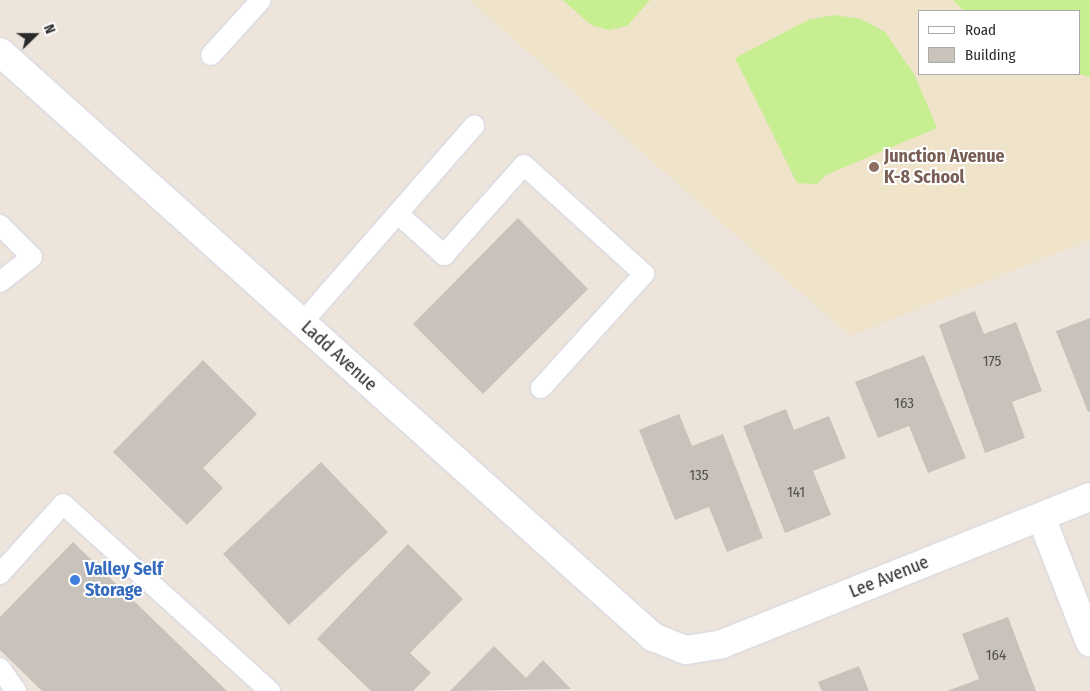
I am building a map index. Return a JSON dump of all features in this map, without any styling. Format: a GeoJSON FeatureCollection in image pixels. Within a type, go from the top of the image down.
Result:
{"type":"FeatureCollection","features":[{"type":"Feature","properties":{"kind":"street","name":"Ladd Avenue"},"geometry":{"type":"LineString","coordinates":[[0,52],[653,637],[686,650]]}},
{"type":"Feature","properties":{"kind":"street","name":"Lee Avenue"},"geometry":{"type":"LineString","coordinates":[[686,650],[722,644],[1090,497]]}},
{"type":"Feature","properties":{"kind":"street"},"geometry":{"type":"LineString","coordinates":[[1041,517],[1090,643]]}},
{"type":"Feature","properties":{"kind":"lane"},"geometry":{"type":"LineString","coordinates":[[211,55],[260,0]]}},
{"type":"Feature","properties":{"kind":"lane"},"geometry":{"type":"LineString","coordinates":[[302,323],[474,126]]}},
{"type":"Feature","properties":{"kind":"lane"},"geometry":{"type":"LineString","coordinates":[[398,214],[444,255],[524,165],[644,274],[541,388]]}},
{"type":"Feature","properties":{"kind":"lane"},"geometry":{"type":"LineString","coordinates":[[0,225],[32,257],[0,282]]}},
{"type":"Feature","properties":{"kind":"lane"},"geometry":{"type":"LineString","coordinates":[[0,574],[63,504],[270,691]]}},
{"type":"Feature","properties":{"kind":"lane"},"geometry":{"type":"LineString","coordinates":[[0,668],[16,691]]}},
{"type":"Feature","properties":{"kind":"shaded area","name":"Junction Avenue K-8 School"},"geometry":{"type":"Polygon","coordinates":[[[469,0],[1090,0],[1090,240],[850,336],[469,0]]]}},
{"type":"Feature","properties":{"kind":"green space"},"geometry":{"type":"Polygon","coordinates":[[[563,0],[650,0],[627,26],[609,30],[591,25],[563,0]]]}},
{"type":"Feature","properties":{"kind":"green space"},"geometry":{"type":"Polygon","coordinates":[[[953,0],[1090,0],[1090,77],[1080,74],[1080,10],[963,10],[953,0]]]}},
{"type":"Feature","properties":{"kind":"green space"},"geometry":{"type":"Polygon","coordinates":[[[834,15],[861,19],[885,32],[914,74],[937,128],[826,175],[817,184],[797,183],[735,58],[808,20],[834,15]]]}},
{"type":"Feature","properties":{"kind":"building"},"geometry":{"type":"Polygon","coordinates":[[[518,218],[588,289],[483,394],[413,324],[518,218]]]}},
{"type":"Feature","properties":{"kind":"building"},"geometry":{"type":"Polygon","coordinates":[[[975,311],[984,334],[1016,322],[1042,391],[1012,402],[1025,438],[985,453],[939,325],[975,311]]]}},
{"type":"Feature","properties":{"kind":"building"},"geometry":{"type":"Polygon","coordinates":[[[1090,318],[1090,411],[1088,412],[1056,331],[1090,318]]]}},
{"type":"Feature","properties":{"kind":"building"},"geometry":{"type":"Polygon","coordinates":[[[924,355],[966,458],[928,473],[909,426],[878,438],[855,382],[924,355]]]}},
{"type":"Feature","properties":{"kind":"building"},"geometry":{"type":"Polygon","coordinates":[[[203,360],[257,414],[203,468],[223,488],[187,525],[113,452],[203,360]]]}},
{"type":"Feature","properties":{"kind":"building"},"geometry":{"type":"Polygon","coordinates":[[[786,409],[794,430],[829,416],[846,458],[813,471],[831,515],[785,533],[743,426],[786,409]]]}},
{"type":"Feature","properties":{"kind":"building"},"geometry":{"type":"Polygon","coordinates":[[[679,414],[692,446],[723,434],[763,538],[727,552],[709,507],[675,520],[639,430],[679,414]]]}},
{"type":"Feature","properties":{"kind":"building"},"geometry":{"type":"Polygon","coordinates":[[[321,462],[388,532],[289,625],[223,554],[321,462]]]}},
{"type":"Feature","properties":{"kind":"building","name":"Valley Self Storage"},"geometry":{"type":"Polygon","coordinates":[[[73,542],[227,691],[42,691],[0,650],[0,617],[73,542]]]}},
{"type":"Feature","properties":{"kind":"building"},"geometry":{"type":"Polygon","coordinates":[[[408,544],[463,599],[410,653],[431,673],[413,691],[371,691],[317,639],[408,544]]]}},
{"type":"Feature","properties":{"kind":"building"},"geometry":{"type":"Polygon","coordinates":[[[1008,617],[1036,691],[947,691],[979,679],[962,634],[1008,617]]]}},
{"type":"Feature","properties":{"kind":"building"},"geometry":{"type":"Polygon","coordinates":[[[494,646],[526,678],[543,660],[571,689],[450,691],[494,646]]]}},
{"type":"Feature","properties":{"kind":"building"},"geometry":{"type":"Polygon","coordinates":[[[859,666],[869,691],[822,691],[818,682],[859,666]]]}},
{"type":"Feature","properties":{"kind":"place","name":"Junction Avenue K-8 School"},"geometry":{"type":"Point","coordinates":[874,167]}},
{"type":"Feature","properties":{"kind":"place","name":"Valley Self Storage"},"geometry":{"type":"Point","coordinates":[75,580]}}]}
